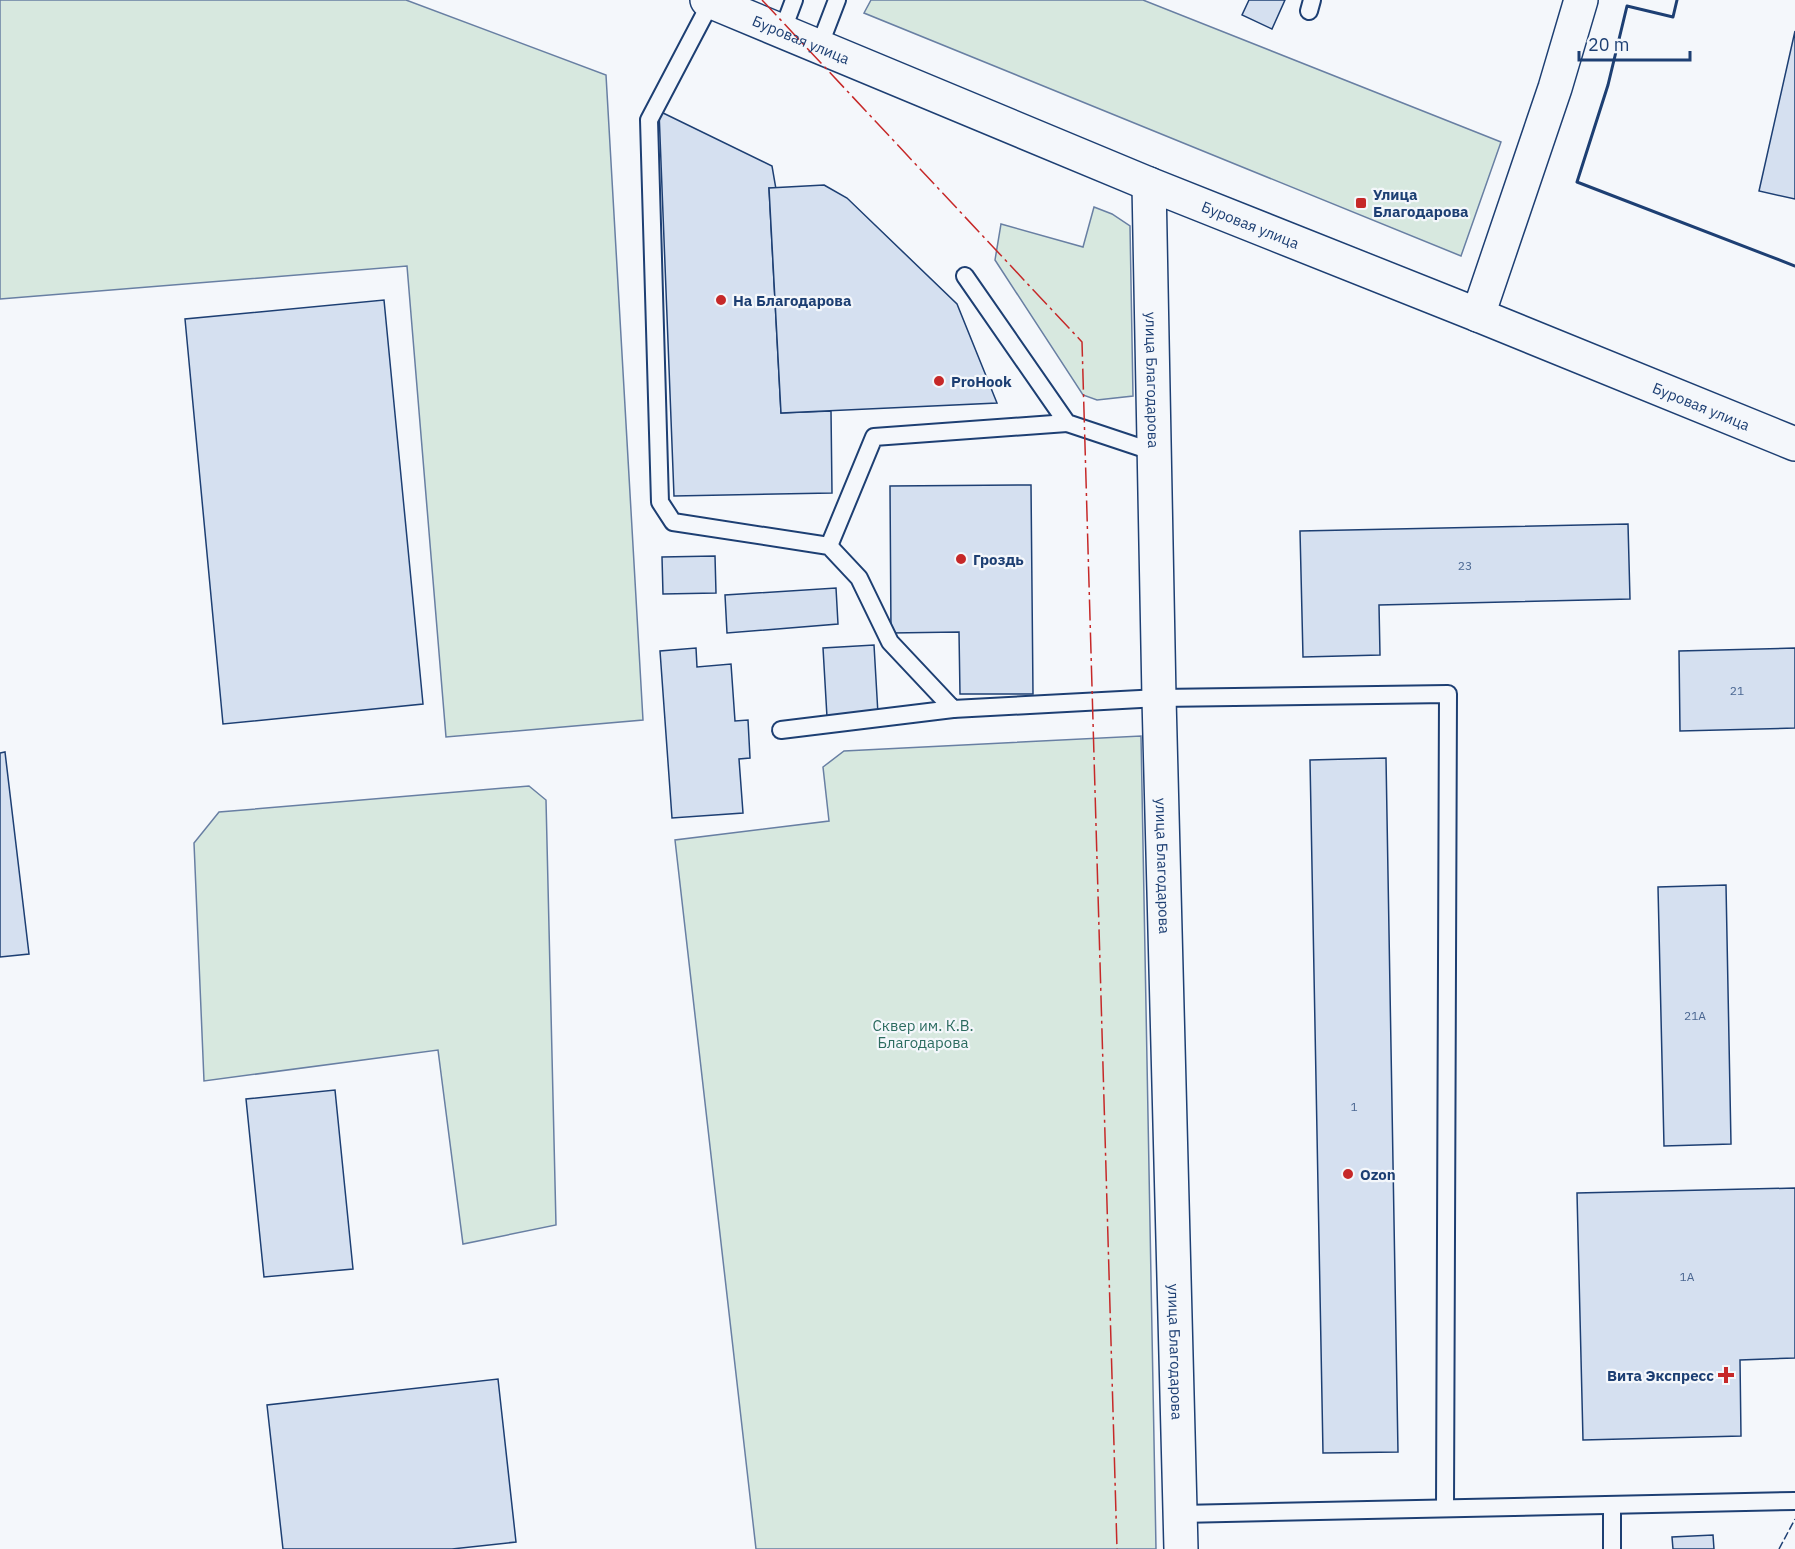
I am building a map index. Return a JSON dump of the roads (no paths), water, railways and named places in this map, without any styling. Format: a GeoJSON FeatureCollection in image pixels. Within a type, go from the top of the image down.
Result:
{"type":"FeatureCollection","features":[{"type":"Feature","properties":{"kind":"street"},"geometry":{"type":"LineString","coordinates":[[1478,315],[1555,88],[1581,0]]}},
{"type":"Feature","properties":{"kind":"street","name":"Буровая улица"},"geometry":{"type":"LineString","coordinates":[[709,1],[1149,184],[1795,444]]}},
{"type":"Feature","properties":{"kind":"street","name":"улица Благодарова"},"geometry":{"type":"LineString","coordinates":[[1149,184],[1159,698],[1181,1549]]}},
{"type":"Feature","properties":{"kind":"lane"},"geometry":{"type":"LineString","coordinates":[[782,32],[794,0]]}},
{"type":"Feature","properties":{"kind":"lane"},"geometry":{"type":"LineString","coordinates":[[819,47],[837,0]]}},
{"type":"Feature","properties":{"kind":"lane"},"geometry":{"type":"LineString","coordinates":[[709,1],[649,120],[660,502],[673,522],[829,546],[859,578],[890,642],[953,709]]}},
{"type":"Feature","properties":{"kind":"lane"},"geometry":{"type":"LineString","coordinates":[[964,276],[1067,423]]}},
{"type":"Feature","properties":{"kind":"lane"},"geometry":{"type":"LineString","coordinates":[[829,546],[874,437],[1067,423],[1154,452]]}},
{"type":"Feature","properties":{"kind":"lane"},"geometry":{"type":"LineString","coordinates":[[781,730],[953,709],[1159,698],[1448,694],[1445,1508]]}},
{"type":"Feature","properties":{"kind":"lane"},"geometry":{"type":"LineString","coordinates":[[1180,1514],[1795,1501]]}},
{"type":"Feature","properties":{"kind":"lane"},"geometry":{"type":"LineString","coordinates":[[1612,1505],[1612,1549]]}},
{"type":"Feature","properties":{"kind":"place","name":"Улица Благодарова"},"geometry":{"type":"Point","coordinates":[1361,203]}},
{"type":"Feature","properties":{"kind":"place","name":"На Благодарова"},"geometry":{"type":"Point","coordinates":[721,300]}},
{"type":"Feature","properties":{"kind":"place","name":"ProHook"},"geometry":{"type":"Point","coordinates":[939,381]}},
{"type":"Feature","properties":{"kind":"place","name":"Гроздь"},"geometry":{"type":"Point","coordinates":[961,559]}},
{"type":"Feature","properties":{"kind":"place","name":"Ozon"},"geometry":{"type":"Point","coordinates":[1348,1174]}},
{"type":"Feature","properties":{"kind":"place","name":"Вита Экспресс"},"geometry":{"type":"Point","coordinates":[1726,1375]}},
{"type":"Feature","properties":{"kind":"park label","name":"Сквер им. К.В. Благодарова"},"geometry":{"type":"Point","coordinates":[923,1034]}}]}
